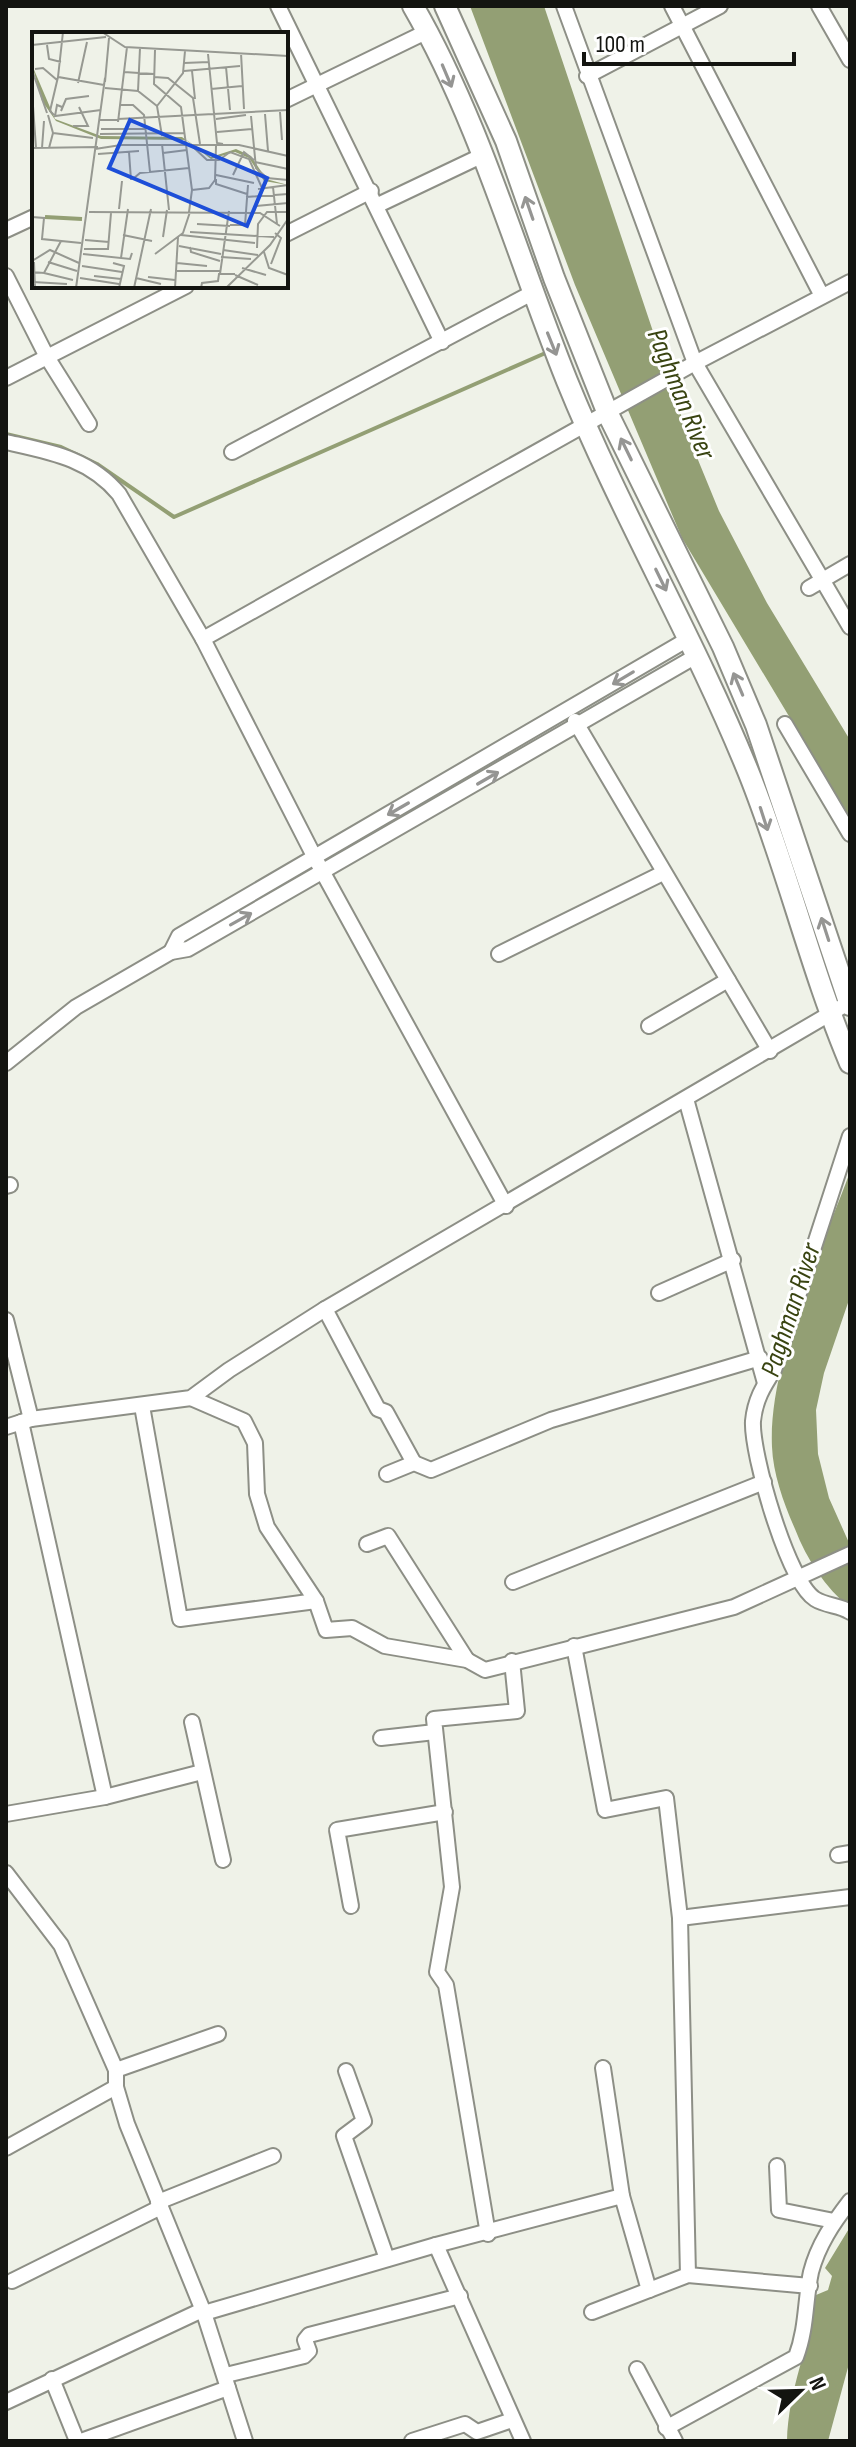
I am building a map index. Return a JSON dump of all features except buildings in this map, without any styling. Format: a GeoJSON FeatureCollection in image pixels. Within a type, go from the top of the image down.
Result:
{"type":"FeatureCollection","features":[{"type":"Feature","properties":{"kind":"main road"},"geometry":{"type":"LineString","coordinates":[[413,6],[428,31],[481,156],[586,427],[694,646],[749,774],[830,1015],[850,1063]]}},
{"type":"Feature","properties":{"kind":"main road"},"geometry":{"type":"LineString","coordinates":[[445,6],[506,141],[554,278],[608,414],[723,647],[756,725],[850,1004]]}},
{"type":"Feature","properties":{"kind":"street"},"geometry":{"type":"LineString","coordinates":[[278,6],[378,205],[442,342]]}},
{"type":"Feature","properties":{"kind":"street"},"geometry":{"type":"LineString","coordinates":[[564,6],[587,76],[695,363],[850,627]]}},
{"type":"Feature","properties":{"kind":"street"},"geometry":{"type":"LineString","coordinates":[[672,6],[680,27],[822,296]]}},
{"type":"Feature","properties":{"kind":"street"},"geometry":{"type":"LineString","coordinates":[[587,76],[720,6]]}},
{"type":"Feature","properties":{"kind":"street"},"geometry":{"type":"LineString","coordinates":[[819,6],[850,60]]}},
{"type":"Feature","properties":{"kind":"street"},"geometry":{"type":"LineString","coordinates":[[288,99],[428,31]]}},
{"type":"Feature","properties":{"kind":"street"},"geometry":{"type":"LineString","coordinates":[[378,205],[481,156]]}},
{"type":"Feature","properties":{"kind":"street"},"geometry":{"type":"LineString","coordinates":[[288,233],[371,191]]}},
{"type":"Feature","properties":{"kind":"street"},"geometry":{"type":"LineString","coordinates":[[6,230],[32,218]]}},
{"type":"Feature","properties":{"kind":"street"},"geometry":{"type":"LineString","coordinates":[[6,276],[47,357],[89,424]]}},
{"type":"Feature","properties":{"kind":"street"},"geometry":{"type":"LineString","coordinates":[[203,639],[674,378],[695,363],[850,282]]}},
{"type":"Feature","properties":{"kind":"street"},"geometry":{"type":"LineString","coordinates":[[6,378],[182,288]]}},
{"type":"Feature","properties":{"kind":"street"},"geometry":{"type":"LineString","coordinates":[[232,452],[532,293]]}},
{"type":"Feature","properties":{"kind":"street"},"geometry":{"type":"LineString","coordinates":[[6,442],[61,454],[105,478],[119,494],[203,639],[315,858],[506,1206]]}},
{"type":"Feature","properties":{"kind":"street"},"geometry":{"type":"LineString","coordinates":[[809,588],[850,564]]}},
{"type":"Feature","properties":{"kind":"street"},"geometry":{"type":"LineString","coordinates":[[171,952],[179,936],[569,710],[694,646]]}},
{"type":"Feature","properties":{"kind":"street"},"geometry":{"type":"LineString","coordinates":[[6,1063],[76,1007],[171,952],[188,949],[578,727],[694,646]]}},
{"type":"Feature","properties":{"kind":"street"},"geometry":{"type":"LineString","coordinates":[[569,710],[770,1051]]}},
{"type":"Feature","properties":{"kind":"street"},"geometry":{"type":"LineString","coordinates":[[785,724],[850,834]]}},
{"type":"Feature","properties":{"kind":"street"},"geometry":{"type":"LineString","coordinates":[[499,954],[663,873]]}},
{"type":"Feature","properties":{"kind":"street"},"geometry":{"type":"LineString","coordinates":[[649,1026],[728,980]]}},
{"type":"Feature","properties":{"kind":"street"},"geometry":{"type":"LineString","coordinates":[[6,1427],[26,1421],[191,1398],[325,1309],[850,1004]]}},
{"type":"Feature","properties":{"kind":"street"},"geometry":{"type":"LineString","coordinates":[[686,1099],[765,1383]]}},
{"type":"Feature","properties":{"kind":"street"},"geometry":{"type":"LineString","coordinates":[[850,1136],[774,1370],[756,1399],[753,1425],[773,1520],[800,1580],[814,1599],[850,1612]]}},
{"type":"Feature","properties":{"kind":"street"},"geometry":{"type":"LineString","coordinates":[[659,1293],[733,1260]]}},
{"type":"Feature","properties":{"kind":"street"},"geometry":{"type":"LineString","coordinates":[[325,1309],[378,1409],[386,1412],[414,1463],[431,1470],[551,1420],[760,1358]]}},
{"type":"Feature","properties":{"kind":"street"},"geometry":{"type":"LineString","coordinates":[[6,1320],[105,1797]]}},
{"type":"Feature","properties":{"kind":"street"},"geometry":{"type":"LineString","coordinates":[[191,1398],[244,1421],[255,1443],[257,1494],[267,1527],[316,1601],[326,1630],[352,1628],[385,1646],[467,1660],[485,1670],[734,1607],[800,1580],[850,1554]]}},
{"type":"Feature","properties":{"kind":"street"},"geometry":{"type":"LineString","coordinates":[[142,1406],[180,1619],[316,1601]]}},
{"type":"Feature","properties":{"kind":"street"},"geometry":{"type":"LineString","coordinates":[[387,1474],[414,1463]]}},
{"type":"Feature","properties":{"kind":"street"},"geometry":{"type":"LineString","coordinates":[[513,1582],[764,1482]]}},
{"type":"Feature","properties":{"kind":"street"},"geometry":{"type":"LineString","coordinates":[[367,1544],[388,1536],[467,1660]]}},
{"type":"Feature","properties":{"kind":"street"},"geometry":{"type":"LineString","coordinates":[[574,1646],[605,1810],[666,1798],[680,1918],[688,2275]]}},
{"type":"Feature","properties":{"kind":"street"},"geometry":{"type":"LineString","coordinates":[[488,2234],[446,1985],[437,1972],[451,1896],[434,1719],[437,1716],[517,1711],[512,1661]]}},
{"type":"Feature","properties":{"kind":"street"},"geometry":{"type":"LineString","coordinates":[[192,1722],[223,1860]]}},
{"type":"Feature","properties":{"kind":"street"},"geometry":{"type":"LineString","coordinates":[[381,1738],[435,1732]]}},
{"type":"Feature","properties":{"kind":"street"},"geometry":{"type":"LineString","coordinates":[[6,1814],[105,1797],[202,1772]]}},
{"type":"Feature","properties":{"kind":"street"},"geometry":{"type":"LineString","coordinates":[[351,1906],[337,1830],[445,1812]]}},
{"type":"Feature","properties":{"kind":"street"},"geometry":{"type":"LineString","coordinates":[[6,1873],[61,1945],[116,2070],[116,2087],[204,2313],[245,2441]]}},
{"type":"Feature","properties":{"kind":"street"},"geometry":{"type":"LineString","coordinates":[[680,1918],[850,1897]]}},
{"type":"Feature","properties":{"kind":"street"},"geometry":{"type":"LineString","coordinates":[[116,2070],[218,2034]]}},
{"type":"Feature","properties":{"kind":"street"},"geometry":{"type":"LineString","coordinates":[[603,2068],[622,2196],[649,2290]]}},
{"type":"Feature","properties":{"kind":"street"},"geometry":{"type":"LineString","coordinates":[[346,2071],[364,2121],[344,2136],[387,2259]]}},
{"type":"Feature","properties":{"kind":"street"},"geometry":{"type":"LineString","coordinates":[[6,2148],[116,2087]]}},
{"type":"Feature","properties":{"kind":"street"},"geometry":{"type":"LineString","coordinates":[[12,2281],[160,2204],[273,2156]]}},
{"type":"Feature","properties":{"kind":"street"},"geometry":{"type":"LineString","coordinates":[[777,2166],[779,2210],[834,2221]]}},
{"type":"Feature","properties":{"kind":"street"},"geometry":{"type":"LineString","coordinates":[[6,2402],[198,2312],[204,2313],[436,2245],[488,2234],[622,2196]]}},
{"type":"Feature","properties":{"kind":"street"},"geometry":{"type":"LineString","coordinates":[[666,2428],[796,2357],[807,2323],[810,2286],[818,2250],[834,2221],[850,2201]]}},
{"type":"Feature","properties":{"kind":"street"},"geometry":{"type":"LineString","coordinates":[[436,2245],[523,2441]]}},
{"type":"Feature","properties":{"kind":"street"},"geometry":{"type":"LineString","coordinates":[[592,2312],[688,2275],[810,2286]]}},
{"type":"Feature","properties":{"kind":"street"},"geometry":{"type":"LineString","coordinates":[[52,2379],[79,2441],[227,2382],[304,2356],[309,2351],[305,2340],[309,2335],[460,2296]]}},
{"type":"Feature","properties":{"kind":"street"},"geometry":{"type":"LineString","coordinates":[[637,2369],[675,2441]]}},
{"type":"Feature","properties":{"kind":"street"},"geometry":{"type":"LineString","coordinates":[[412,2441],[465,2424],[477,2432],[512,2420]]}},
{"type":"Feature","properties":{"kind":"shaded area"},"geometry":{"type":"Polygon","coordinates":[[[470,6],[544,6],[687,433],[719,511],[767,603],[850,740],[850,818],[682,538],[575,285],[470,6]]]}},
{"type":"Feature","properties":{"kind":"shaded area"},"geometry":{"type":"Polygon","coordinates":[[[850,1172],[850,1297],[824,1373],[816,1410],[818,1454],[829,1498],[850,1545],[850,1608],[825,1582],[800,1540],[780,1489],[772,1447],[778,1380],[787,1345],[850,1172]]]}},
{"type":"Feature","properties":{"kind":"shaded area"},"geometry":{"type":"Polygon","coordinates":[[[850,2227],[850,2360],[828,2441],[787,2441],[791,2404],[816,2295],[828,2290],[832,2276],[825,2268],[850,2227]]]}},
{"type":"Feature","properties":{"kind":"waterway"},"geometry":{"type":"LineString","coordinates":[[6,434],[61,447],[97,464],[174,517],[550,351]]}},
{"type":"Feature","properties":{"kind":"water label","name":"Paghman River"},"geometry":{"type":"Point","coordinates":[681,394]}},
{"type":"Feature","properties":{"kind":"water label","name":"Paghman River"},"geometry":{"type":"Point","coordinates":[791,1310]}}]}
